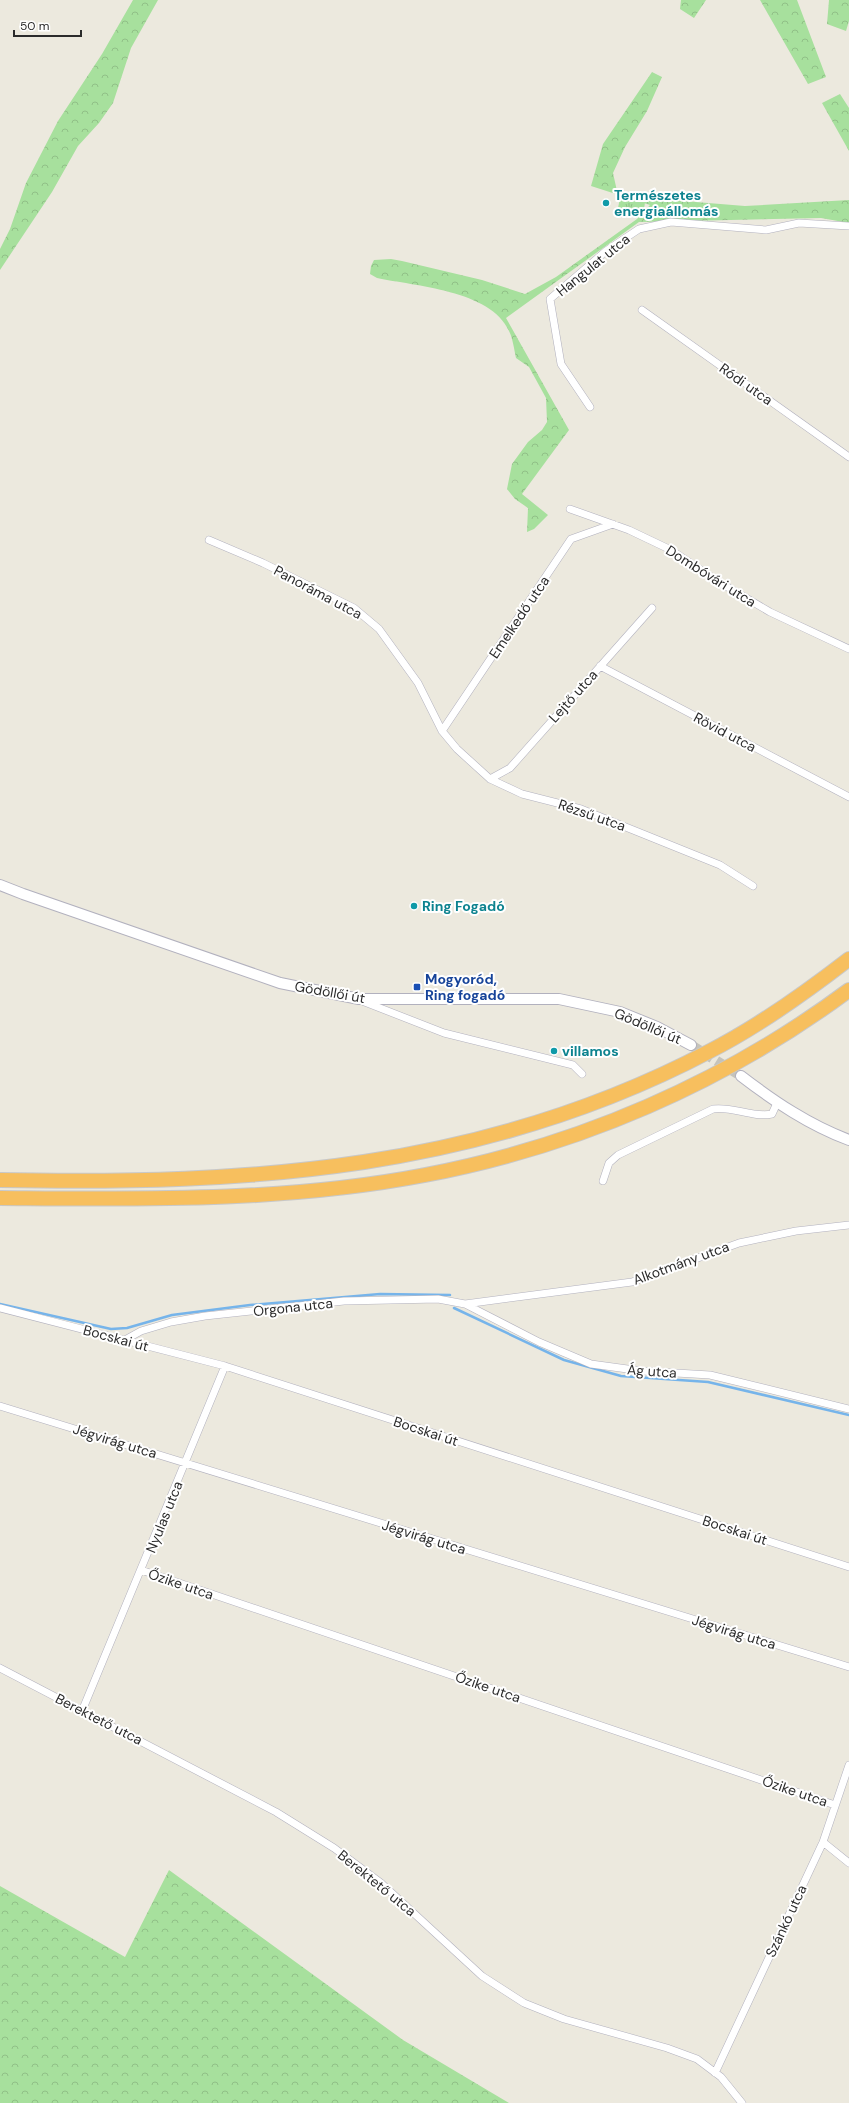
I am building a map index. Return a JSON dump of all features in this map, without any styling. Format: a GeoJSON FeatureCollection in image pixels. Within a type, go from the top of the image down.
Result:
{"type":"FeatureCollection","features":[{"type":"Feature","properties":{"kind":"highway"},"geometry":{"type":"LineString","coordinates":[[0,1180],[144,1180],[258,1174],[367,1163],[478,1140],[517,1130],[589,1105],[629,1089],[711,1051],[790,1003],[849,959]]}},
{"type":"Feature","properties":{"kind":"highway"},"geometry":{"type":"LineString","coordinates":[[0,1198],[140,1199],[258,1195],[370,1184],[424,1175],[480,1163],[528,1151],[602,1126],[678,1093],[716,1074],[796,1028],[849,990]]}},
{"type":"Feature","properties":{"kind":"main road","name":"Gödöllői út"},"geometry":{"type":"LineString","coordinates":[[0,885],[280,983],[359,999],[559,999],[620,1012],[657,1027],[691,1045]]}},
{"type":"Feature","properties":{"kind":"main road"},"geometry":{"type":"LineString","coordinates":[[741,1076],[777,1103],[822,1130],[849,1140]]}},
{"type":"Feature","properties":{"kind":"street","name":"Hangulat utca"},"geometry":{"type":"LineString","coordinates":[[590,407],[561,364],[550,299],[606,251],[639,229],[671,222],[766,230],[799,223],[849,226]]}},
{"type":"Feature","properties":{"kind":"street","name":"Ródi utca"},"geometry":{"type":"LineString","coordinates":[[642,310],[849,457]]}},
{"type":"Feature","properties":{"kind":"street","name":"Dombóvári utca"},"geometry":{"type":"LineString","coordinates":[[570,509],[613,524],[671,550],[719,582],[770,612],[849,649]]}},
{"type":"Feature","properties":{"kind":"street","name":"Emelkedő utca"},"geometry":{"type":"LineString","coordinates":[[442,731],[572,539],[613,524]]}},
{"type":"Feature","properties":{"kind":"street","name":"Panoráma utca"},"geometry":{"type":"LineString","coordinates":[[209,540],[291,577],[354,608],[366,617],[379,629],[418,683],[442,731]]}},
{"type":"Feature","properties":{"kind":"street","name":"Lejtő utca"},"geometry":{"type":"LineString","coordinates":[[490,779],[510,768],[652,608]]}},
{"type":"Feature","properties":{"kind":"street","name":"Rövid utca"},"geometry":{"type":"LineString","coordinates":[[600,666],[849,797]]}},
{"type":"Feature","properties":{"kind":"street","name":"Rézsű utca"},"geometry":{"type":"LineString","coordinates":[[442,731],[456,749],[490,779],[522,794],[581,809],[679,848],[720,865],[753,886]]}},
{"type":"Feature","properties":{"kind":"street"},"geometry":{"type":"LineString","coordinates":[[359,999],[444,1033],[573,1065],[582,1074]]}},
{"type":"Feature","properties":{"kind":"street"},"geometry":{"type":"LineString","coordinates":[[604,1180],[609,1163],[618,1155],[713,1109],[723,1108],[764,1116],[772,1114],[777,1103]]}},
{"type":"Feature","properties":{"kind":"street","name":"Alkotmány utca"},"geometry":{"type":"LineString","coordinates":[[465,1304],[632,1282],[739,1243],[796,1231],[849,1225]]}},
{"type":"Feature","properties":{"kind":"street","name":"Orgona utca"},"geometry":{"type":"LineString","coordinates":[[123,1340],[141,1331],[171,1322],[206,1316],[344,1301],[398,1298],[438,1299],[465,1304]]}},
{"type":"Feature","properties":{"kind":"street","name":"Ág utca"},"geometry":{"type":"LineString","coordinates":[[465,1304],[545,1345],[591,1364],[642,1371],[710,1375],[849,1409]]}},
{"type":"Feature","properties":{"kind":"street","name":"Bocskai út"},"geometry":{"type":"LineString","coordinates":[[0,1308],[225,1366],[849,1567]]}},
{"type":"Feature","properties":{"kind":"street","name":"Nyulas utca"},"geometry":{"type":"LineString","coordinates":[[82,1711],[225,1366]]}},
{"type":"Feature","properties":{"kind":"street","name":"Jégvirág utca"},"geometry":{"type":"LineString","coordinates":[[0,1406],[849,1667]]}},
{"type":"Feature","properties":{"kind":"street","name":"Őzike utca"},"geometry":{"type":"LineString","coordinates":[[141,1570],[836,1804]]}},
{"type":"Feature","properties":{"kind":"street","name":"Berektető utca"},"geometry":{"type":"LineString","coordinates":[[0,1668],[276,1812],[334,1848],[381,1883],[482,1976],[524,2003],[564,2019],[675,2051],[697,2059],[715,2073],[742,2103]]}},
{"type":"Feature","properties":{"kind":"street","name":"Szánkó utca"},"geometry":{"type":"LineString","coordinates":[[715,2073],[823,1842],[849,1765]]}},
{"type":"Feature","properties":{"kind":"street"},"geometry":{"type":"LineString","coordinates":[[823,1842],[849,1863]]}},
{"type":"Feature","properties":{"kind":"green space"},"geometry":{"type":"Polygon","coordinates":[[[133,0],[158,0],[131,48],[113,103],[99,123],[78,146],[52,192],[0,270],[0,249],[10,229],[26,183],[58,121],[102,54],[133,0]]]}},
{"type":"Feature","properties":{"kind":"green space"},"geometry":{"type":"Polygon","coordinates":[[[681,0],[706,0],[694,18],[680,9],[681,0]]]}},
{"type":"Feature","properties":{"kind":"green space"},"geometry":{"type":"Polygon","coordinates":[[[760,0],[797,0],[826,77],[808,84],[760,0]]]}},
{"type":"Feature","properties":{"kind":"green space"},"geometry":{"type":"Polygon","coordinates":[[[829,0],[849,0],[849,21],[846,31],[827,24],[829,0]]]}},
{"type":"Feature","properties":{"kind":"green space"},"geometry":{"type":"Polygon","coordinates":[[[652,72],[662,77],[647,111],[625,147],[613,173],[617,191],[634,197],[745,206],[849,200],[849,223],[821,218],[639,222],[506,318],[569,430],[522,494],[548,515],[534,529],[527,532],[528,508],[515,499],[507,489],[512,464],[528,442],[542,430],[547,422],[546,398],[529,367],[516,358],[509,331],[500,317],[486,307],[469,298],[430,287],[377,278],[370,274],[371,266],[374,260],[391,259],[402,261],[482,280],[525,294],[556,277],[637,219],[650,205],[591,186],[603,144],[652,72]]]}},
{"type":"Feature","properties":{"kind":"green space"},"geometry":{"type":"Polygon","coordinates":[[[840,94],[849,108],[849,151],[822,103],[840,94]]]}},
{"type":"Feature","properties":{"kind":"green space"},"geometry":{"type":"Polygon","coordinates":[[[620,198],[645,202],[643,217],[617,213],[620,198]]]}},
{"type":"Feature","properties":{"kind":"green space"},"geometry":{"type":"Polygon","coordinates":[[[169,1870],[403,2040],[509,2103],[0,2103],[0,1886],[125,1957],[169,1870]]]}},
{"type":"Feature","properties":{"kind":"waterway"},"geometry":{"type":"LineString","coordinates":[[0,1304],[111,1329],[127,1328],[172,1315],[250,1305],[380,1294],[450,1295]]}},
{"type":"Feature","properties":{"kind":"waterway"},"geometry":{"type":"LineString","coordinates":[[454,1308],[564,1360],[621,1376],[708,1382],[849,1415]]}},
{"type":"Feature","properties":{"kind":"tunnel"},"geometry":{"type":"LineString","coordinates":[[691,1045],[741,1076]]}},
{"type":"Feature","properties":{"kind":"place","name":"Természetes energiaállomás"},"geometry":{"type":"Point","coordinates":[606,203]}},
{"type":"Feature","properties":{"kind":"place","name":"Ring Fogadó"},"geometry":{"type":"Point","coordinates":[414,906]}},
{"type":"Feature","properties":{"kind":"place","name":"Mogyoród, Ring fogadó"},"geometry":{"type":"Point","coordinates":[417,987]}},
{"type":"Feature","properties":{"kind":"place","name":"villamos"},"geometry":{"type":"Point","coordinates":[554,1051]}}]}
